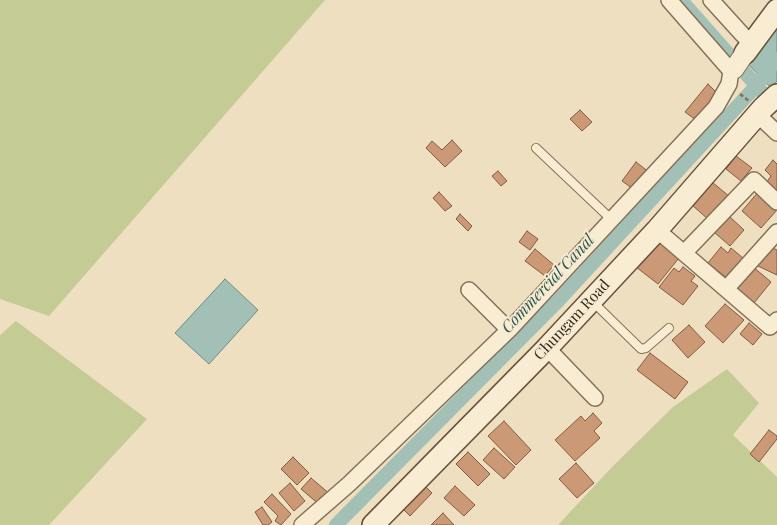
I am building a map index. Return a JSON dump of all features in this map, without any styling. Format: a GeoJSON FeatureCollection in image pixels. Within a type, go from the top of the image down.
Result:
{"type":"FeatureCollection","features":[{"type":"Feature","properties":{"kind":"main road"},"geometry":{"type":"LineString","coordinates":[[740,59],[777,10]]}},
{"type":"Feature","properties":{"kind":"main road","name":"Chungam Road"},"geometry":{"type":"LineString","coordinates":[[373,525],[546,348],[657,230],[768,104]]}},
{"type":"Feature","properties":{"kind":"street"},"geometry":{"type":"LineString","coordinates":[[669,0],[740,59]]}},
{"type":"Feature","properties":{"kind":"street"},"geometry":{"type":"LineString","coordinates":[[302,525],[349,484],[509,330],[716,107],[740,59],[711,0]]}},
{"type":"Feature","properties":{"kind":"street"},"geometry":{"type":"LineString","coordinates":[[768,104],[777,132]]}},
{"type":"Feature","properties":{"kind":"street"},"geometry":{"type":"LineString","coordinates":[[684,253],[754,180],[777,202]]}},
{"type":"Feature","properties":{"kind":"street"},"geometry":{"type":"LineString","coordinates":[[657,230],[770,326],[777,320]]}},
{"type":"Feature","properties":{"kind":"street"},"geometry":{"type":"LineString","coordinates":[[726,289],[777,232]]}},
{"type":"Feature","properties":{"kind":"street"},"geometry":{"type":"LineString","coordinates":[[469,290],[509,330]]}},
{"type":"Feature","properties":{"kind":"street"},"geometry":{"type":"LineString","coordinates":[[546,348],[595,398]]}},
{"type":"Feature","properties":{"kind":"lane"},"geometry":{"type":"LineString","coordinates":[[536,148],[612,220]]}},
{"type":"Feature","properties":{"kind":"lane"},"geometry":{"type":"LineString","coordinates":[[591,300],[641,349],[646,348],[669,328]]}},
{"type":"Feature","properties":{"kind":"green space"},"geometry":{"type":"Polygon","coordinates":[[[0,0],[325,0],[49,316],[0,299],[0,0]]]}},
{"type":"Feature","properties":{"kind":"green space"},"geometry":{"type":"Polygon","coordinates":[[[16,321],[147,419],[49,525],[0,525],[0,335],[16,321]]]}},
{"type":"Feature","properties":{"kind":"green space"},"geometry":{"type":"Polygon","coordinates":[[[727,369],[759,403],[733,435],[777,477],[777,525],[558,525],[612,467],[673,407],[727,369]]]}},
{"type":"Feature","properties":{"kind":"water"},"geometry":{"type":"Polygon","coordinates":[[[777,23],[777,81],[771,88],[746,62],[777,23]]]}},
{"type":"Feature","properties":{"kind":"water"},"geometry":{"type":"Polygon","coordinates":[[[225,279],[258,310],[209,364],[175,333],[225,279]]]}},
{"type":"Feature","properties":{"kind":"building"},"geometry":{"type":"Polygon","coordinates":[[[708,84],[718,94],[696,120],[685,112],[708,84]]]}},
{"type":"Feature","properties":{"kind":"building"},"geometry":{"type":"Polygon","coordinates":[[[580,110],[592,122],[582,131],[570,119],[580,110]]]}},
{"type":"Feature","properties":{"kind":"building"},"geometry":{"type":"Polygon","coordinates":[[[452,140],[462,151],[445,167],[426,148],[432,141],[442,150],[452,140]]]}},
{"type":"Feature","properties":{"kind":"building"},"geometry":{"type":"Polygon","coordinates":[[[736,156],[752,168],[741,181],[726,169],[736,156]]]}},
{"type":"Feature","properties":{"kind":"building"},"geometry":{"type":"Polygon","coordinates":[[[773,160],[777,164],[777,192],[766,183],[771,176],[765,170],[773,160]]]}},
{"type":"Feature","properties":{"kind":"building"},"geometry":{"type":"Polygon","coordinates":[[[636,162],[650,173],[636,191],[622,181],[636,162]]]}},
{"type":"Feature","properties":{"kind":"building"},"geometry":{"type":"Polygon","coordinates":[[[498,171],[507,181],[501,186],[492,176],[498,171]]]}},
{"type":"Feature","properties":{"kind":"building"},"geometry":{"type":"Polygon","coordinates":[[[712,182],[730,197],[709,220],[692,205],[712,182]]]}},
{"type":"Feature","properties":{"kind":"building"},"geometry":{"type":"Polygon","coordinates":[[[759,191],[777,207],[777,210],[761,228],[742,211],[759,191]]]}},
{"type":"Feature","properties":{"kind":"building"},"geometry":{"type":"Polygon","coordinates":[[[439,192],[452,206],[445,211],[433,198],[439,192]]]}},
{"type":"Feature","properties":{"kind":"building"},"geometry":{"type":"Polygon","coordinates":[[[460,214],[472,226],[468,231],[456,219],[460,214]]]}},
{"type":"Feature","properties":{"kind":"building"},"geometry":{"type":"Polygon","coordinates":[[[729,216],[744,230],[730,246],[714,232],[729,216]]]}},
{"type":"Feature","properties":{"kind":"building"},"geometry":{"type":"Polygon","coordinates":[[[527,231],[538,239],[530,250],[519,242],[527,231]]]}},
{"type":"Feature","properties":{"kind":"building"},"geometry":{"type":"Polygon","coordinates":[[[657,241],[679,258],[658,284],[636,267],[657,241]]]}},
{"type":"Feature","properties":{"kind":"building"},"geometry":{"type":"Polygon","coordinates":[[[768,246],[777,250],[777,275],[758,266],[768,246]]]}},
{"type":"Feature","properties":{"kind":"building"},"geometry":{"type":"Polygon","coordinates":[[[721,247],[728,253],[731,248],[743,258],[727,278],[708,263],[721,247]]]}},
{"type":"Feature","properties":{"kind":"building"},"geometry":{"type":"Polygon","coordinates":[[[535,249],[554,265],[545,276],[525,261],[535,249]]]}},
{"type":"Feature","properties":{"kind":"building"},"geometry":{"type":"Polygon","coordinates":[[[752,266],[771,282],[754,303],[735,287],[752,266]]]}},
{"type":"Feature","properties":{"kind":"building"},"geometry":{"type":"Polygon","coordinates":[[[683,267],[695,276],[691,281],[698,286],[683,305],[659,287],[674,268],[679,272],[683,267]]]}},
{"type":"Feature","properties":{"kind":"building"},"geometry":{"type":"Polygon","coordinates":[[[725,304],[744,320],[723,343],[705,326],[725,304]]]}},
{"type":"Feature","properties":{"kind":"building"},"geometry":{"type":"Polygon","coordinates":[[[749,323],[762,334],[753,345],[740,334],[749,323]]]}},
{"type":"Feature","properties":{"kind":"building"},"geometry":{"type":"Polygon","coordinates":[[[689,325],[705,342],[688,358],[672,340],[689,325]]]}},
{"type":"Feature","properties":{"kind":"building"},"geometry":{"type":"Polygon","coordinates":[[[650,353],[688,382],[675,399],[637,370],[650,353]]]}},
{"type":"Feature","properties":{"kind":"building"},"geometry":{"type":"Polygon","coordinates":[[[593,413],[602,423],[594,431],[600,438],[575,461],[555,440],[581,416],[585,421],[593,413]]]}},
{"type":"Feature","properties":{"kind":"building"},"geometry":{"type":"Polygon","coordinates":[[[504,421],[531,450],[516,465],[488,436],[504,421]]]}},
{"type":"Feature","properties":{"kind":"building"},"geometry":{"type":"Polygon","coordinates":[[[769,430],[777,436],[777,439],[759,462],[750,454],[769,430]]]}},
{"type":"Feature","properties":{"kind":"building"},"geometry":{"type":"Polygon","coordinates":[[[494,448],[515,467],[504,479],[483,460],[494,448]]]}},
{"type":"Feature","properties":{"kind":"building"},"geometry":{"type":"Polygon","coordinates":[[[468,452],[490,474],[478,486],[456,464],[468,452]]]}},
{"type":"Feature","properties":{"kind":"building"},"geometry":{"type":"Polygon","coordinates":[[[293,457],[309,473],[297,485],[281,469],[293,457]]]}},
{"type":"Feature","properties":{"kind":"building"},"geometry":{"type":"Polygon","coordinates":[[[576,463],[594,483],[577,498],[559,479],[576,463]]]}},
{"type":"Feature","properties":{"kind":"building"},"geometry":{"type":"Polygon","coordinates":[[[311,478],[331,495],[321,506],[301,489],[311,478]]]}},
{"type":"Feature","properties":{"kind":"building"},"geometry":{"type":"Polygon","coordinates":[[[290,483],[305,501],[294,511],[279,493],[290,483]]]}},
{"type":"Feature","properties":{"kind":"building"},"geometry":{"type":"Polygon","coordinates":[[[422,483],[432,493],[410,516],[400,506],[422,483]]]}},
{"type":"Feature","properties":{"kind":"building"},"geometry":{"type":"Polygon","coordinates":[[[455,486],[475,505],[464,516],[444,498],[455,486]]]}},
{"type":"Feature","properties":{"kind":"building"},"geometry":{"type":"Polygon","coordinates":[[[272,494],[291,514],[281,525],[275,521],[278,516],[264,502],[272,494]]]}},
{"type":"Feature","properties":{"kind":"building"},"geometry":{"type":"Polygon","coordinates":[[[262,507],[272,522],[268,525],[263,525],[255,512],[262,507]]]}},
{"type":"Feature","properties":{"kind":"building"},"geometry":{"type":"Polygon","coordinates":[[[443,513],[454,525],[431,525],[443,513]]]}},
{"type":"Feature","properties":{"kind":"waterway"},"geometry":{"type":"LineString","coordinates":[[681,0],[762,92]]}},
{"type":"Feature","properties":{"kind":"waterway","name":"Commercial Canal"},"geometry":{"type":"LineString","coordinates":[[336,525],[559,300],[756,86],[777,59]]}}]}
